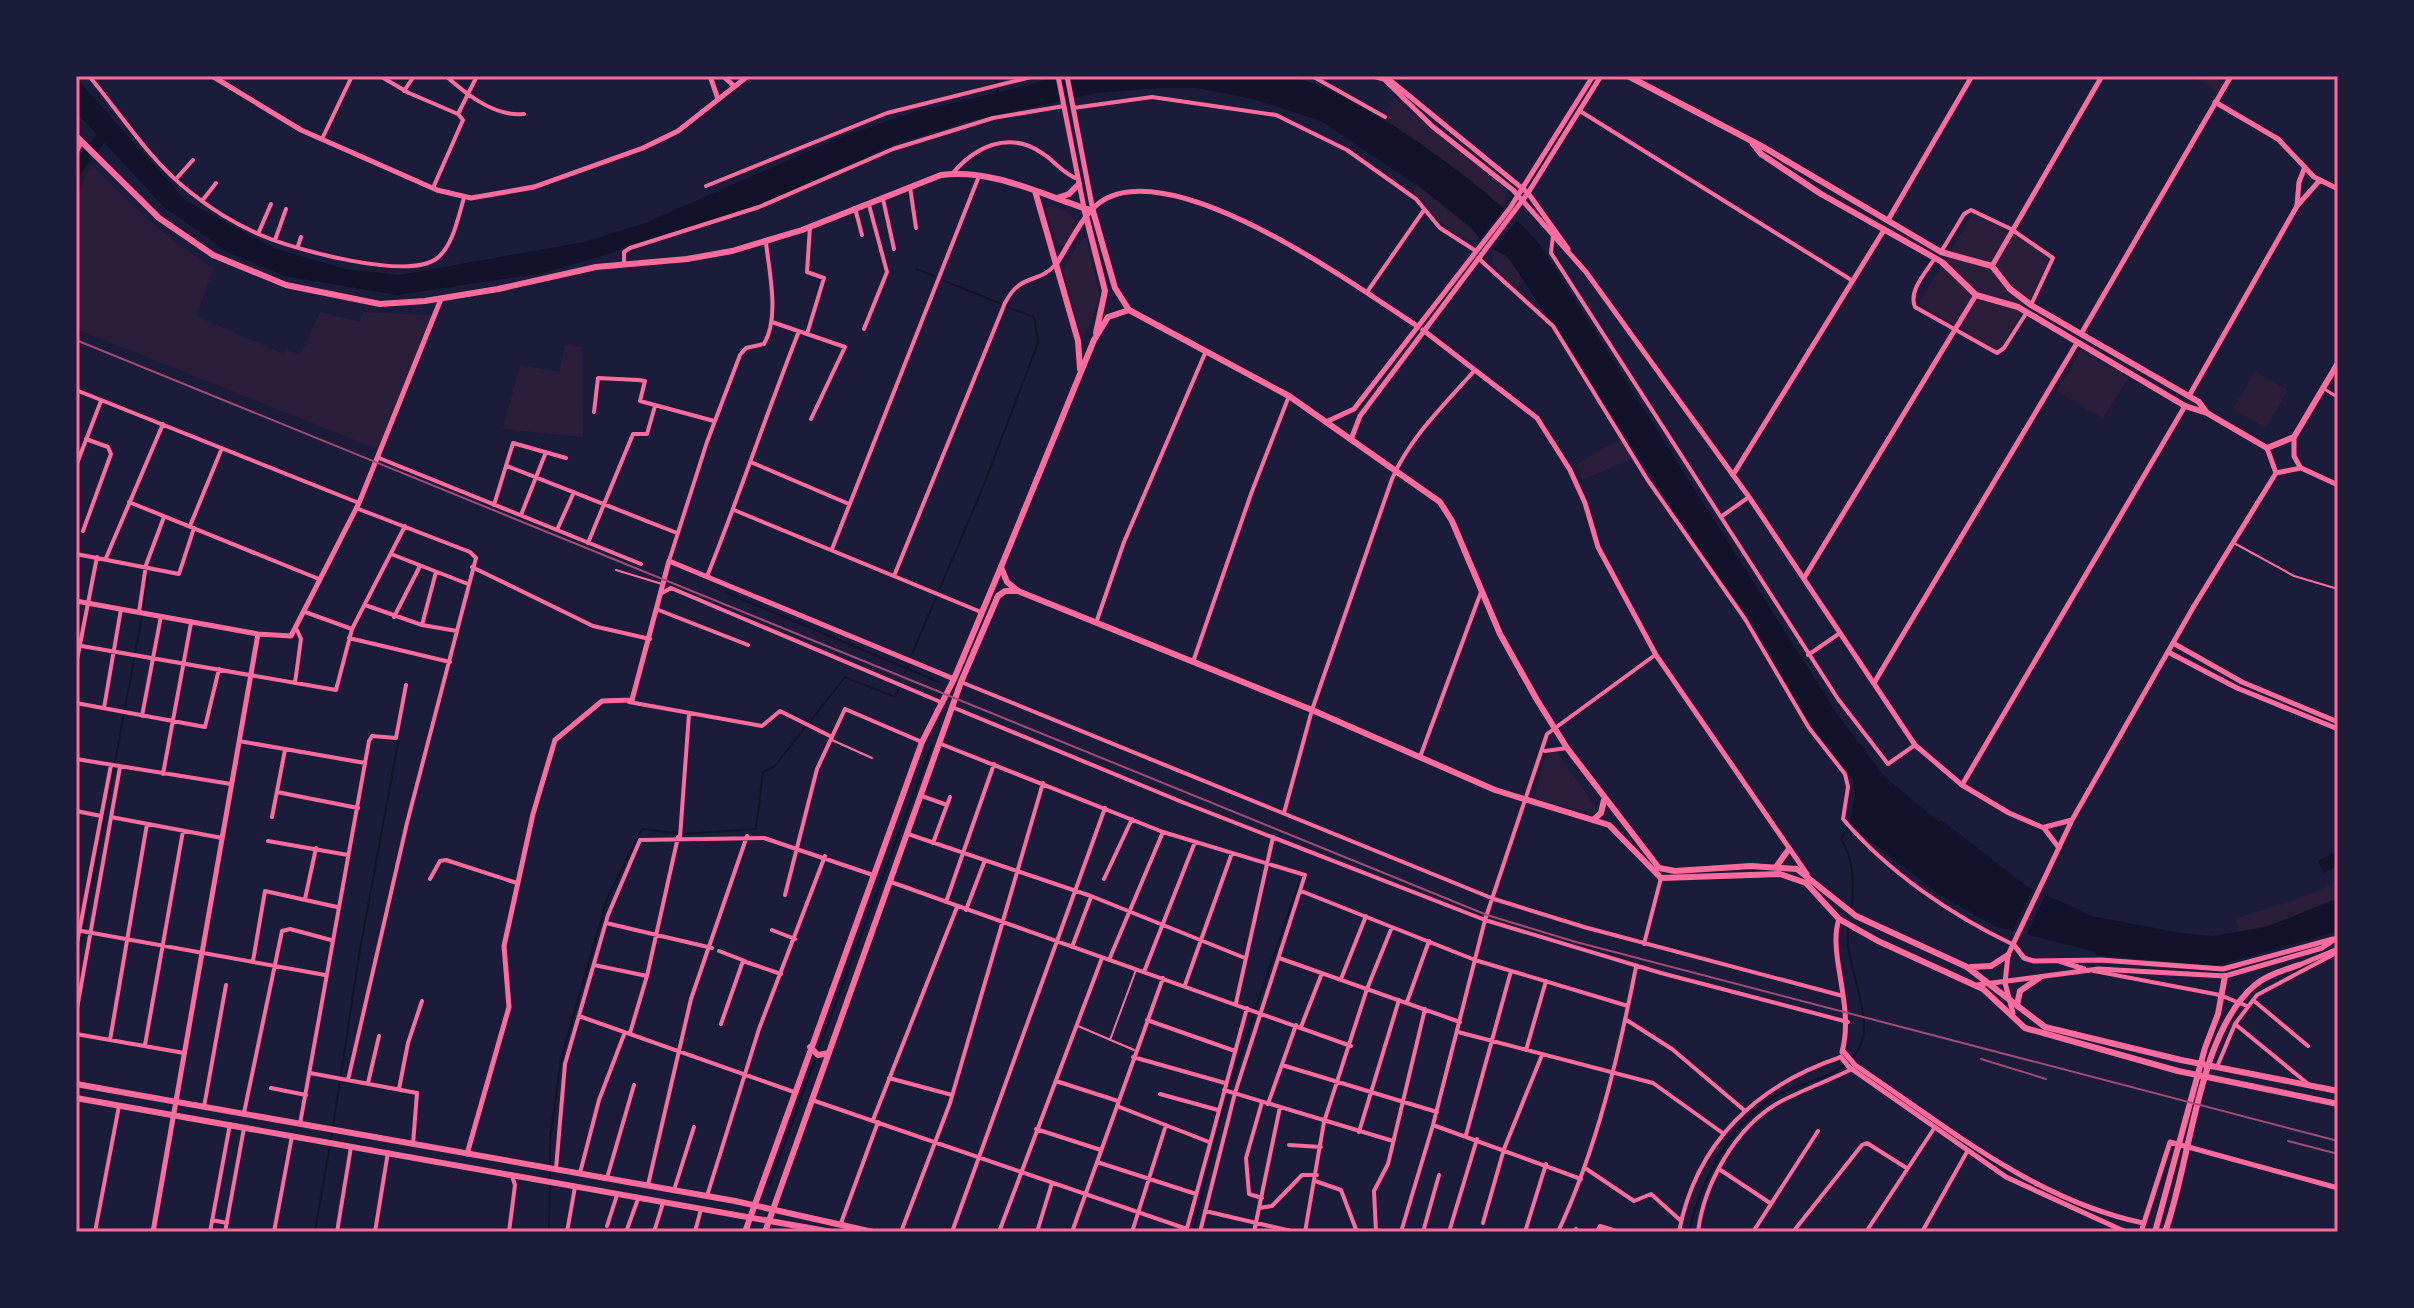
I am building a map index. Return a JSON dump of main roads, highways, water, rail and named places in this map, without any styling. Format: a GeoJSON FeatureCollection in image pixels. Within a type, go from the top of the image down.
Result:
{"type":"FeatureCollection","features":[{"type":"Feature","properties":{"kind":"main road"},"geometry":{"type":"LineString","coordinates":[[1628,76],[1888,220],[1938,255],[1976,295],[2029,308],[2189,396],[2207,413]]}},
{"type":"Feature","properties":{"kind":"main road"},"geometry":{"type":"LineString","coordinates":[[1640,76],[1647,84]]}},
{"type":"Feature","properties":{"kind":"main road"},"geometry":{"type":"LineString","coordinates":[[76,136],[179,234],[237,267],[286,285],[358,301],[391,304],[441,299],[596,267],[700,257],[766,242],[909,185],[952,174],[979,176],[1093,211],[1112,280],[1129,310],[1289,396],[1428,491],[1447,513],[1500,634],[1554,727],[1604,799],[1659,868],[1682,871],[1776,867],[1807,874],[1856,916],[1967,967],[2054,1030],[2181,1060],[2309,1084],[2335,1091],[2334,1103],[2178,1071],[2036,1032],[2015,1022],[1976,985],[1841,920],[1806,883],[1790,876],[1661,878],[1615,828],[1526,801],[1018,591],[1007,582],[1001,567]]}},
{"type":"Feature","properties":{"kind":"main road"},"geometry":{"type":"LineString","coordinates":[[1753,144],[1761,154],[1810,187],[1884,230],[1938,255],[1992,266],[2029,308],[2077,343],[2185,406],[2207,413],[2267,448],[2294,437],[2338,363]]}},
{"type":"Feature","properties":{"kind":"main road"},"geometry":{"type":"LineString","coordinates":[[1057,198],[1069,194],[1078,181]]}},
{"type":"Feature","properties":{"kind":"main road"},"geometry":{"type":"LineString","coordinates":[[1035,191],[1078,341],[1080,374]]}},
{"type":"Feature","properties":{"kind":"main road"},"geometry":{"type":"LineString","coordinates":[[1084,208],[1105,291],[1094,340]]}},
{"type":"Feature","properties":{"kind":"main road"},"geometry":{"type":"LineString","coordinates":[[765,1232],[826,1054],[943,740],[957,680],[981,612],[1094,340],[1108,317],[1129,310]]}},
{"type":"Feature","properties":{"kind":"main road"},"geometry":{"type":"LineString","coordinates":[[745,1232],[920,741],[957,680],[998,596],[1005,591],[1018,591]]}},
{"type":"Feature","properties":{"kind":"main road"},"geometry":{"type":"LineString","coordinates":[[927,730],[938,729],[943,740]]}},
{"type":"Feature","properties":{"kind":"main road"},"geometry":{"type":"LineString","coordinates":[[1593,820],[1603,809],[1604,799]]}},
{"type":"Feature","properties":{"kind":"main road"},"geometry":{"type":"LineString","coordinates":[[1776,867],[1789,849]]}},
{"type":"Feature","properties":{"kind":"main road"},"geometry":{"type":"LineString","coordinates":[[1967,967],[1991,966],[2008,955]]}},
{"type":"Feature","properties":{"kind":"main road"},"geometry":{"type":"LineString","coordinates":[[2167,1231],[2219,1034],[2239,1001],[2257,983],[2299,965]]}},
{"type":"Feature","properties":{"kind":"main road"},"geometry":{"type":"LineString","coordinates":[[2155,1232],[2225,987],[2225,976]]}},
{"type":"Feature","properties":{"kind":"main road"},"geometry":{"type":"LineString","coordinates":[[2017,1005],[2020,991],[2039,978]]}},
{"type":"Feature","properties":{"kind":"main road"},"geometry":{"type":"LineString","coordinates":[[811,1050],[826,1054]]}},
{"type":"Feature","properties":{"kind":"main road"},"geometry":{"type":"LineString","coordinates":[[76,1084],[754,1204],[873,1232]]}},
{"type":"Feature","properties":{"kind":"main road"},"geometry":{"type":"LineString","coordinates":[[2322,1100],[2324,1088]]}},
{"type":"Feature","properties":{"kind":"main road"},"geometry":{"type":"LineString","coordinates":[[76,1098],[832,1232]]}},
{"type":"Feature","properties":{"kind":"waterway"},"geometry":{"type":"LineString","coordinates":[[995,76],[998,95]]}},
{"type":"Feature","properties":{"kind":"waterway"},"geometry":{"type":"LineString","coordinates":[[76,171],[107,130]]}},
{"type":"Feature","properties":{"kind":"waterway"},"geometry":{"type":"LineString","coordinates":[[916,269],[934,276]]}},
{"type":"Feature","properties":{"kind":"waterway"},"geometry":{"type":"LineString","coordinates":[[942,280],[999,303]]}},
{"type":"Feature","properties":{"kind":"waterway"},"geometry":{"type":"LineString","coordinates":[[912,654],[983,487],[1038,343],[1034,317],[1007,307]]}},
{"type":"Feature","properties":{"kind":"waterway"},"geometry":{"type":"LineString","coordinates":[[143,610],[148,569]]}},
{"type":"Feature","properties":{"kind":"waterway"},"geometry":{"type":"LineString","coordinates":[[725,592],[939,682]]}},
{"type":"Feature","properties":{"kind":"waterway"},"geometry":{"type":"LineString","coordinates":[[76,973],[142,616]]}},
{"type":"Feature","properties":{"kind":"waterway"},"geometry":{"type":"LineString","coordinates":[[905,673],[909,665]]}},
{"type":"Feature","properties":{"kind":"waterway"},"geometry":{"type":"LineString","coordinates":[[808,724],[845,677],[895,697],[898,690]]}},
{"type":"Feature","properties":{"kind":"waterway"},"geometry":{"type":"LineString","coordinates":[[684,834],[756,829],[763,772],[775,766],[806,726]]}},
{"type":"Feature","properties":{"kind":"waterway"},"geometry":{"type":"LineString","coordinates":[[333,1127],[359,955],[399,738]]}},
{"type":"Feature","properties":{"kind":"waterway"},"geometry":{"type":"LineString","coordinates":[[818,1051],[932,745]]}},
{"type":"Feature","properties":{"kind":"waterway"},"geometry":{"type":"LineString","coordinates":[[1849,826],[1841,839],[1849,855],[1852,873],[1851,910]]}},
{"type":"Feature","properties":{"kind":"waterway"},"geometry":{"type":"LineString","coordinates":[[550,1180],[550,1139],[561,1059],[607,899],[642,829],[677,833]]}},
{"type":"Feature","properties":{"kind":"waterway"},"geometry":{"type":"LineString","coordinates":[[1255,1010],[1298,886]]}},
{"type":"Feature","properties":{"kind":"waterway"},"geometry":{"type":"LineString","coordinates":[[1848,928],[1848,944],[1864,1031],[1860,1047],[1851,1060]]}},
{"type":"Feature","properties":{"kind":"waterway"},"geometry":{"type":"LineString","coordinates":[[1193,1232],[1224,1106],[1253,1018]]}},
{"type":"Feature","properties":{"kind":"waterway"},"geometry":{"type":"LineString","coordinates":[[770,1184],[816,1057]]}},
{"type":"Feature","properties":{"kind":"waterway"},"geometry":{"type":"LineString","coordinates":[[1689,1232],[1710,1173],[1720,1154],[1746,1120],[1778,1095],[1846,1064]]}},
{"type":"Feature","properties":{"kind":"waterway"},"geometry":{"type":"LineString","coordinates":[[315,1232],[332,1133]]}},
{"type":"Feature","properties":{"kind":"waterway"},"geometry":{"type":"LineString","coordinates":[[549,1232],[550,1186]]}},
{"type":"Feature","properties":{"kind":"railway"},"geometry":{"type":"LineString","coordinates":[[76,340],[1487,915],[1576,942],[2338,1141]]}},
{"type":"Feature","properties":{"kind":"railway"},"geometry":{"type":"LineString","coordinates":[[1981,1059],[2046,1079]]}},
{"type":"Feature","properties":{"kind":"railway"},"geometry":{"type":"LineString","coordinates":[[2288,1141],[2338,1154]]}}]}
